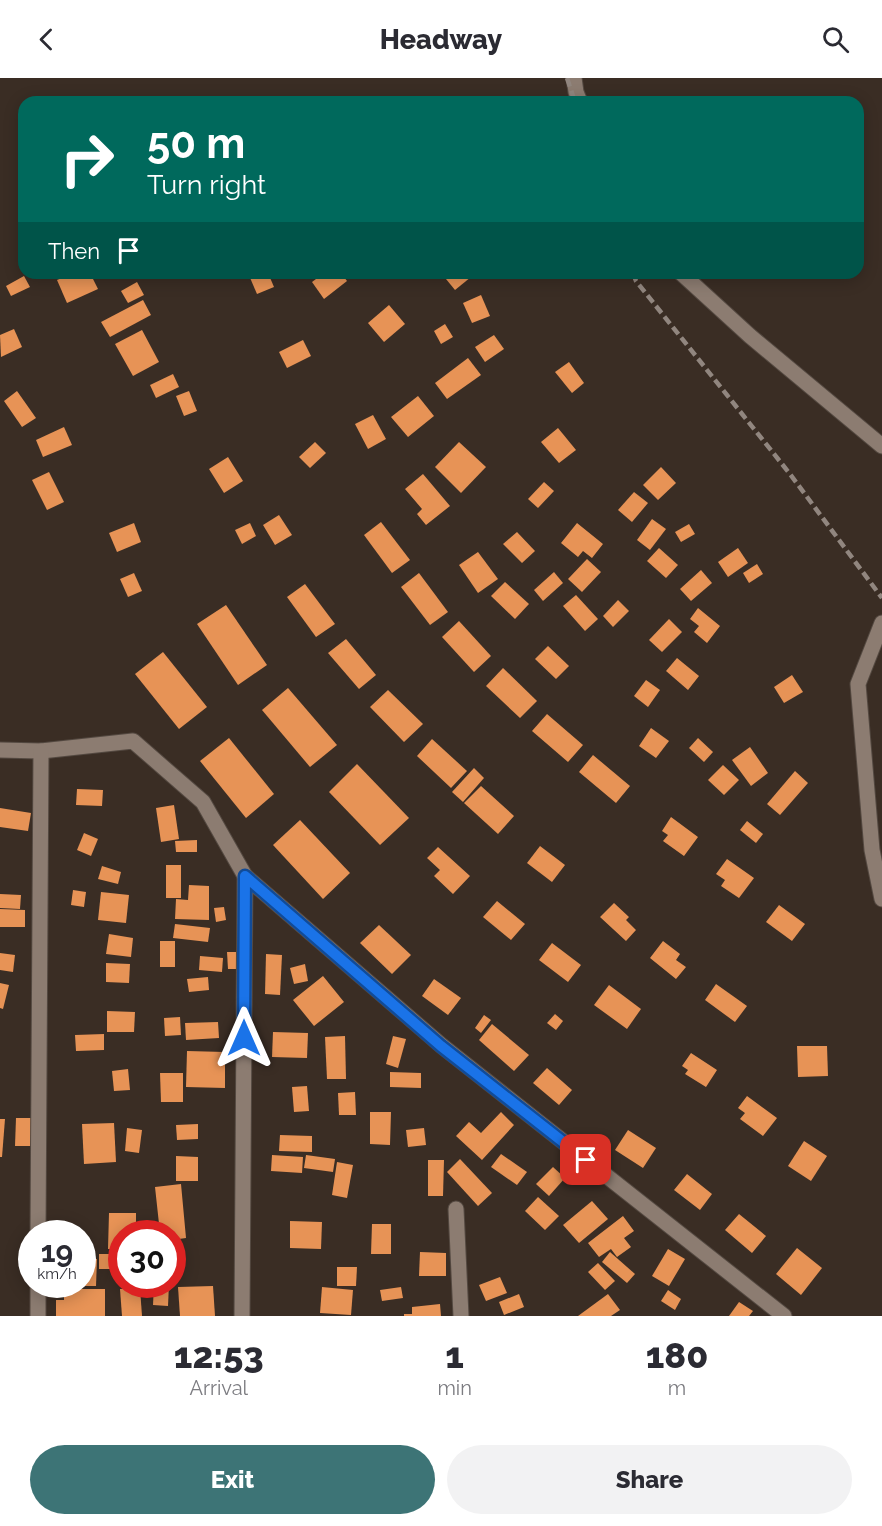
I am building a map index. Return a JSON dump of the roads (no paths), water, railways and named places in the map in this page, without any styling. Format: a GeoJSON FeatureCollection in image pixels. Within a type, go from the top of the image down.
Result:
{"type":"FeatureCollection","features":[{"type":"Feature","properties":{"kind":"street"},"geometry":{"type":"LineString","coordinates":[[574,78],[578,96]]}},
{"type":"Feature","properties":{"kind":"street"},"geometry":{"type":"LineString","coordinates":[[688,279],[750,336],[882,446]]}},
{"type":"Feature","properties":{"kind":"street"},"geometry":{"type":"LineString","coordinates":[[882,623],[858,684],[872,850],[882,899]]}},
{"type":"Feature","properties":{"kind":"street"},"geometry":{"type":"LineString","coordinates":[[0,750],[41,751],[133,741],[203,802],[245,876],[441,1046],[784,1316]]}},
{"type":"Feature","properties":{"kind":"street"},"geometry":{"type":"LineString","coordinates":[[38,1220],[41,751]]}},
{"type":"Feature","properties":{"kind":"street"},"geometry":{"type":"LineString","coordinates":[[242,1316],[245,876]]}},
{"type":"Feature","properties":{"kind":"street"},"geometry":{"type":"LineString","coordinates":[[456,1209],[461,1316]]}},
{"type":"Feature","properties":{"kind":"street"},"geometry":{"type":"LineString","coordinates":[[38,1298],[38,1316]]}},
{"type":"Feature","properties":{"kind":"railway"},"geometry":{"type":"LineString","coordinates":[[567,78],[573,96]]}},
{"type":"Feature","properties":{"kind":"railway"},"geometry":{"type":"LineString","coordinates":[[635,279],[790,474],[882,598]]}}]}
